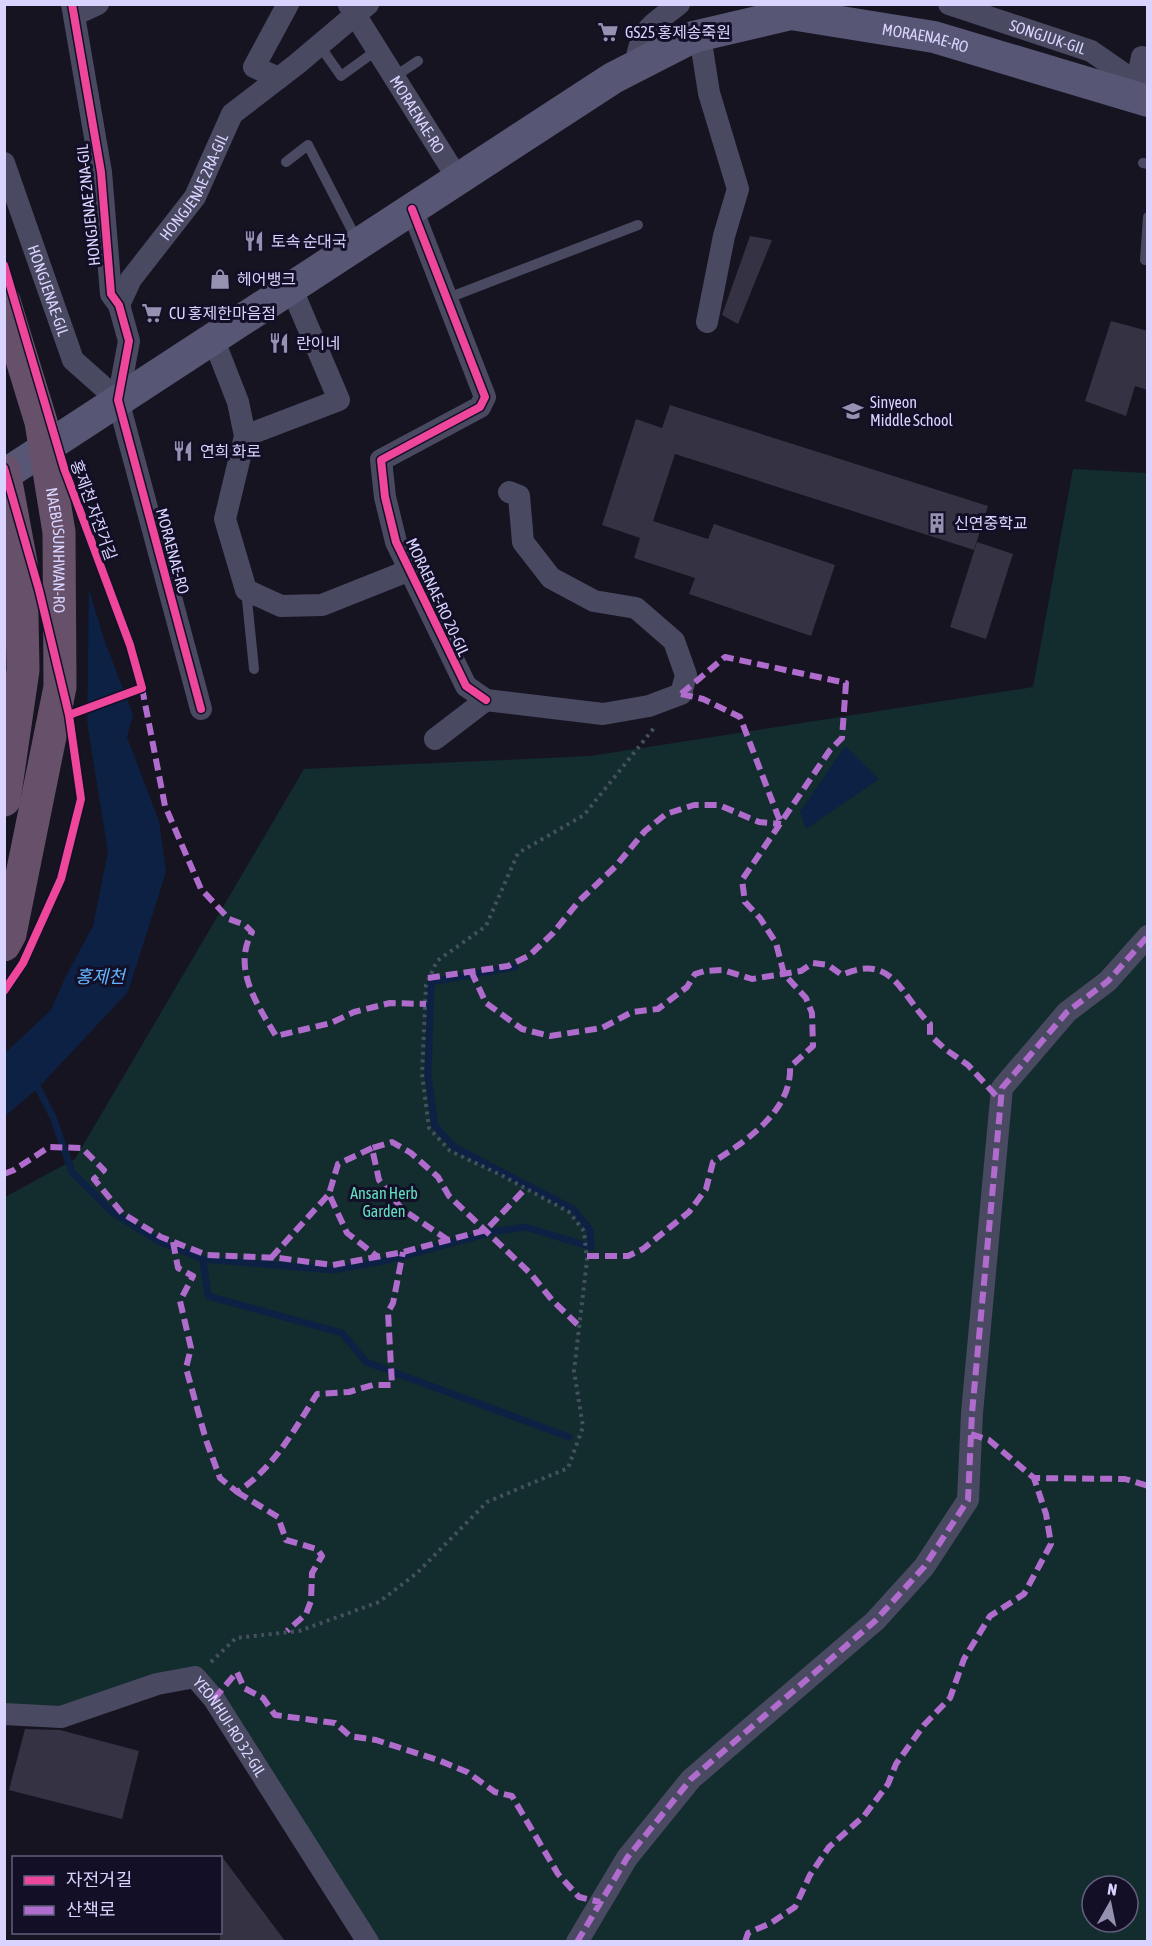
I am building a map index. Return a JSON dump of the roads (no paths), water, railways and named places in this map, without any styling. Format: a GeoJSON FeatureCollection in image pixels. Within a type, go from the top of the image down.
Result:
{"type":"FeatureCollection","features":[{"type":"Feature","properties":{"kind":"highway","name":"NAEBUSUNHWAN-RO"},"geometry":{"type":"LineString","coordinates":[[4,301],[41,422],[59,532],[60,687],[10,934],[4,945]]}},
{"type":"Feature","properties":{"kind":"highway"},"geometry":{"type":"LineString","coordinates":[[4,473],[21,563],[23,670],[4,800]]}},
{"type":"Feature","properties":{"kind":"main road","name":"MORAENAE-RO"},"geometry":{"type":"LineString","coordinates":[[4,473],[613,78],[700,36],[791,14],[934,37],[1139,93]]}},
{"type":"Feature","properties":{"kind":"street"},"geometry":{"type":"LineString","coordinates":[[73,10],[98,4]]}},
{"type":"Feature","properties":{"kind":"street"},"geometry":{"type":"LineString","coordinates":[[279,78],[254,67],[288,4]]}},
{"type":"Feature","properties":{"kind":"street","name":"SONGJUK-GIL"},"geometry":{"type":"LineString","coordinates":[[949,4],[1012,15],[1091,51],[1139,93]]}},
{"type":"Feature","properties":{"kind":"street"},"geometry":{"type":"LineString","coordinates":[[635,68],[639,40],[646,29],[676,5]]}},
{"type":"Feature","properties":{"kind":"street","name":"HONGJENAE 2RA-GIL"},"geometry":{"type":"LineString","coordinates":[[119,305],[131,279],[195,197],[232,114],[320,46],[358,8]]}},
{"type":"Feature","properties":{"kind":"street","name":"MORAENAE-RO"},"geometry":{"type":"LineString","coordinates":[[358,8],[377,50],[458,179]]}},
{"type":"Feature","properties":{"kind":"street","name":"HONGJENAE 2NA-GIL"},"geometry":{"type":"LineString","coordinates":[[73,10],[101,172],[111,294],[119,305],[129,341],[118,400]]}},
{"type":"Feature","properties":{"kind":"street"},"geometry":{"type":"LineString","coordinates":[[700,36],[709,93],[738,189],[724,236],[707,322]]}},
{"type":"Feature","properties":{"kind":"street"},"geometry":{"type":"LineString","coordinates":[[1139,93],[1142,57]]}},
{"type":"Feature","properties":{"kind":"street","name":"HONGJENAE-GIL"},"geometry":{"type":"LineString","coordinates":[[4,163],[73,360],[118,400]]}},
{"type":"Feature","properties":{"kind":"street","name":"MORAENAE-RO 20-GIL"},"geometry":{"type":"LineString","coordinates":[[412,209],[485,397],[480,407],[381,460],[385,497],[396,542],[466,686],[486,700]]}},
{"type":"Feature","properties":{"kind":"street"},"geometry":{"type":"LineString","coordinates":[[245,436],[339,400],[291,287]]}},
{"type":"Feature","properties":{"kind":"street"},"geometry":{"type":"LineString","coordinates":[[213,338],[238,402],[245,436],[225,519],[246,590]]}},
{"type":"Feature","properties":{"kind":"street","name":"MORAENAE-RO"},"geometry":{"type":"LineString","coordinates":[[118,400],[201,709]]}},
{"type":"Feature","properties":{"kind":"street"},"geometry":{"type":"LineString","coordinates":[[435,739],[486,700],[603,714],[649,706],[681,694],[686,675],[674,641],[636,608],[594,601],[551,578],[523,542],[519,496],[509,492]]}},
{"type":"Feature","properties":{"kind":"street","name":"MORAENAE-RO 20-GIL"},"geometry":{"type":"LineString","coordinates":[[246,590],[281,606],[322,605],[410,570]]}},
{"type":"Feature","properties":{"kind":"street"},"geometry":{"type":"LineString","coordinates":[[577,1941],[627,1858],[691,1779],[875,1621],[924,1566],[968,1500],[972,1413],[1002,1088],[1067,1012],[1108,981],[1148,936]]}},
{"type":"Feature","properties":{"kind":"street","name":"YEONHUI-RO 32-GIL"},"geometry":{"type":"LineString","coordinates":[[4,1714],[61,1717],[157,1684],[195,1677],[214,1699],[365,1940]]}},
{"type":"Feature","properties":{"kind":"lane"},"geometry":{"type":"LineString","coordinates":[[320,46],[341,76],[377,50]]}},
{"type":"Feature","properties":{"kind":"lane"},"geometry":{"type":"LineString","coordinates":[[394,76],[418,61]]}},
{"type":"Feature","properties":{"kind":"lane"},"geometry":{"type":"LineString","coordinates":[[286,162],[308,145],[359,243]]}},
{"type":"Feature","properties":{"kind":"lane"},"geometry":{"type":"LineString","coordinates":[[1148,218],[1145,260],[1148,257]]}},
{"type":"Feature","properties":{"kind":"lane"},"geometry":{"type":"LineString","coordinates":[[448,298],[638,225]]}},
{"type":"Feature","properties":{"kind":"lane"},"geometry":{"type":"LineString","coordinates":[[246,590],[254,669]]}},
{"type":"Feature","properties":{"kind":"water","name":"홍제천"},"geometry":{"type":"Polygon","coordinates":[[[4,280],[86,580],[105,642],[133,715],[127,737],[159,821],[166,872],[128,992],[38,1088],[5,1116],[5,1053],[51,1010],[93,926],[108,852],[87,722],[4,280]]]}},
{"type":"Feature","properties":{"kind":"water"},"geometry":{"type":"Polygon","coordinates":[[[845,746],[879,779],[806,829],[800,812],[845,746]]]}},
{"type":"Feature","properties":{"kind":"waterway"},"geometry":{"type":"LineString","coordinates":[[38,1088],[53,1117],[72,1172],[112,1212],[158,1241],[203,1259],[333,1270],[388,1260],[497,1231],[525,1227],[591,1247],[590,1230],[573,1209],[454,1147],[435,1126],[428,1075],[431,982],[515,967]]}},
{"type":"Feature","properties":{"kind":"waterway"},"geometry":{"type":"LineString","coordinates":[[203,1259],[208,1296],[342,1333],[366,1362],[569,1437]]}},
{"type":"Feature","properties":{"kind":"place","name":"GS25 홍제송죽원"},"geometry":{"type":"Point","coordinates":[608,32]}},
{"type":"Feature","properties":{"kind":"place","name":"토속 순대국"},"geometry":{"type":"Point","coordinates":[254,241]}},
{"type":"Feature","properties":{"kind":"place","name":"헤어뱅크"},"geometry":{"type":"Point","coordinates":[220,279]}},
{"type":"Feature","properties":{"kind":"place","name":"CU 홍제한마음점"},"geometry":{"type":"Point","coordinates":[152,313]}},
{"type":"Feature","properties":{"kind":"place","name":"란이네"},"geometry":{"type":"Point","coordinates":[279,343]}},
{"type":"Feature","properties":{"kind":"place","name":"Sinyeon Middle School"},"geometry":{"type":"Point","coordinates":[853,411]}},
{"type":"Feature","properties":{"kind":"place","name":"연희 화로"},"geometry":{"type":"Point","coordinates":[183,451]}},
{"type":"Feature","properties":{"kind":"place","name":"신연중학교"},"geometry":{"type":"Point","coordinates":[937,523]}},
{"type":"Feature","properties":{"kind":"park label","name":"Ansan Herb Garden"},"geometry":{"type":"Point","coordinates":[384,1202]}}]}
